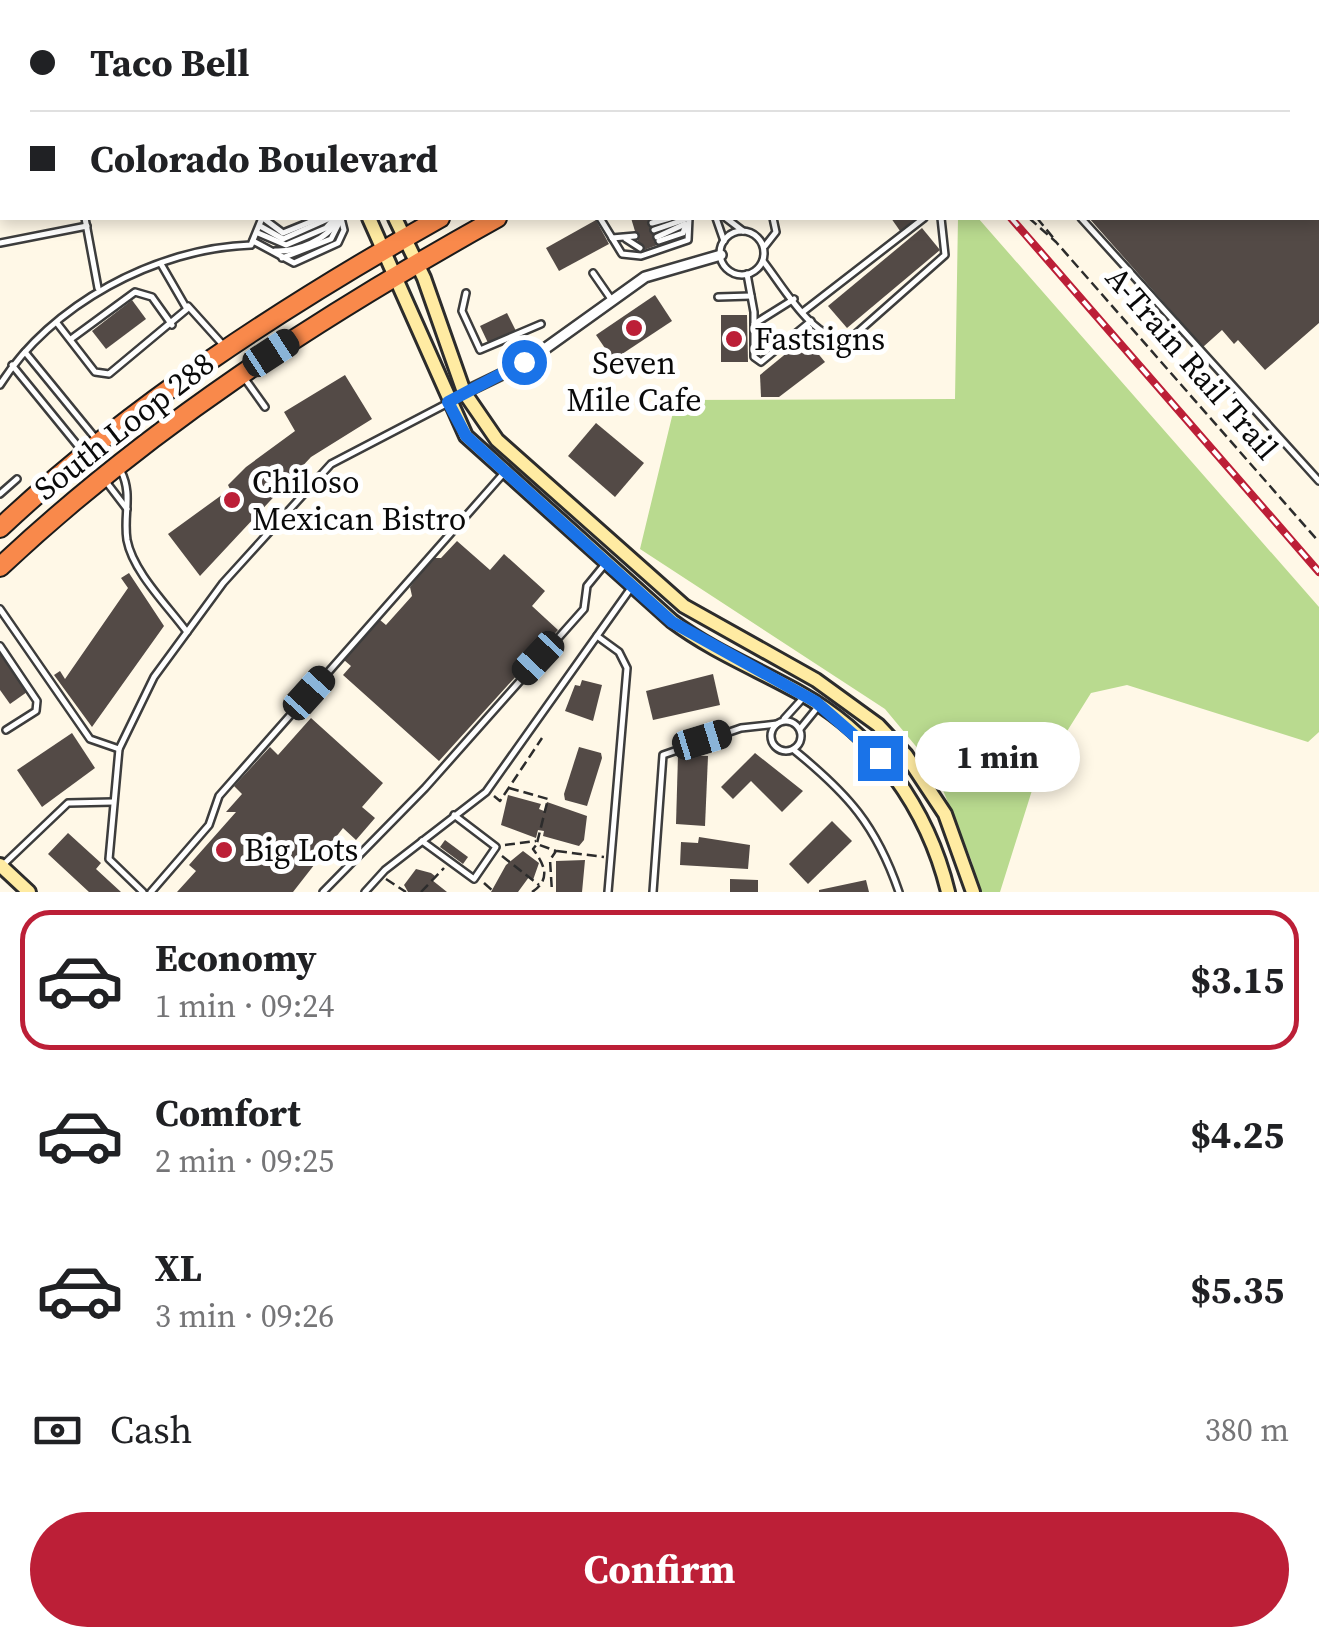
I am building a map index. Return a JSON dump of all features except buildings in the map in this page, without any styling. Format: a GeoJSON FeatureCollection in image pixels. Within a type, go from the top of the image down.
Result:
{"type":"FeatureCollection","features":[{"type":"Feature","properties":{"kind":"highway","name":"South Loop 288"},"geometry":{"type":"LineString","coordinates":[[0,528],[92,448],[226,348],[436,220]]}},
{"type":"Feature","properties":{"kind":"highway","name":"South Loop 288"},"geometry":{"type":"LineString","coordinates":[[0,567],[110,470],[240,373],[396,274],[493,220]]}},
{"type":"Feature","properties":{"kind":"highway"},"geometry":{"type":"LineString","coordinates":[[92,448],[110,470]]}},
{"type":"Feature","properties":{"kind":"street"},"geometry":{"type":"LineString","coordinates":[[369,220],[466,436],[691,635],[804,695],[862,738],[924,821],[948,892]]}},
{"type":"Feature","properties":{"kind":"street"},"geometry":{"type":"LineString","coordinates":[[396,220],[417,262],[464,392],[509,452],[645,572],[712,625],[816,680],[878,725],[925,781],[960,845],[973,892]]}},
{"type":"Feature","properties":{"kind":"street"},"geometry":{"type":"LineString","coordinates":[[448,402],[524,362],[611,299],[668,268],[720,255]]}},
{"type":"Feature","properties":{"kind":"street"},"geometry":{"type":"LineString","coordinates":[[632,586],[645,572]]}},
{"type":"Feature","properties":{"kind":"street"},"geometry":{"type":"LineString","coordinates":[[804,695],[816,680]]}},
{"type":"Feature","properties":{"kind":"street"},"geometry":{"type":"LineString","coordinates":[[820,705],[832,690]]}},
{"type":"Feature","properties":{"kind":"street"},"geometry":{"type":"LineString","coordinates":[[1,866],[29,892]]}},
{"type":"Feature","properties":{"kind":"lane"},"geometry":{"type":"LineString","coordinates":[[86,220],[98,289]]}},
{"type":"Feature","properties":{"kind":"lane"},"geometry":{"type":"LineString","coordinates":[[253,241],[262,220]]}},
{"type":"Feature","properties":{"kind":"lane"},"geometry":{"type":"LineString","coordinates":[[266,220],[283,233],[315,220]]}},
{"type":"Feature","properties":{"kind":"lane"},"geometry":{"type":"LineString","coordinates":[[259,229],[286,245],[326,228],[335,220]]}},
{"type":"Feature","properties":{"kind":"lane"},"geometry":{"type":"LineString","coordinates":[[272,251],[294,249],[328,233],[336,220]]}},
{"type":"Feature","properties":{"kind":"lane"},"geometry":{"type":"LineString","coordinates":[[0,385],[24,350],[98,289],[160,264],[253,241],[294,263],[334,246],[342,237],[338,220]]}},
{"type":"Feature","properties":{"kind":"lane"},"geometry":{"type":"LineString","coordinates":[[602,220],[622,254],[641,256],[688,240],[689,220]]}},
{"type":"Feature","properties":{"kind":"lane"},"geometry":{"type":"LineString","coordinates":[[655,233],[668,220]]}},
{"type":"Feature","properties":{"kind":"lane"},"geometry":{"type":"LineString","coordinates":[[655,233],[684,220]]}},
{"type":"Feature","properties":{"kind":"lane"},"geometry":{"type":"LineString","coordinates":[[655,233],[683,233],[688,220]]}},
{"type":"Feature","properties":{"kind":"lane"},"geometry":{"type":"LineString","coordinates":[[717,220],[724,241],[720,255],[726,268],[747,274]]}},
{"type":"Feature","properties":{"kind":"lane"},"geometry":{"type":"LineString","coordinates":[[729,220],[744,232],[756,235],[764,247]]}},
{"type":"Feature","properties":{"kind":"lane"},"geometry":{"type":"LineString","coordinates":[[773,220],[776,232],[764,247],[763,261],[811,321],[828,336],[850,339],[945,255],[942,220]]}},
{"type":"Feature","properties":{"kind":"lane"},"geometry":{"type":"LineString","coordinates":[[804,311],[921,220]]}},
{"type":"Feature","properties":{"kind":"lane"},"geometry":{"type":"LineString","coordinates":[[1083,220],[1319,481]]}},
{"type":"Feature","properties":{"kind":"lane"},"geometry":{"type":"LineString","coordinates":[[0,243],[87,226]]}},
{"type":"Feature","properties":{"kind":"lane"},"geometry":{"type":"LineString","coordinates":[[724,241],[744,232]]}},
{"type":"Feature","properties":{"kind":"lane"},"geometry":{"type":"LineString","coordinates":[[612,238],[637,240],[624,238]]}},
{"type":"Feature","properties":{"kind":"lane"},"geometry":{"type":"LineString","coordinates":[[747,274],[763,261]]}},
{"type":"Feature","properties":{"kind":"lane"},"geometry":{"type":"LineString","coordinates":[[160,264],[186,303],[226,348]]}},
{"type":"Feature","properties":{"kind":"lane"},"geometry":{"type":"LineString","coordinates":[[593,273],[611,299]]}},
{"type":"Feature","properties":{"kind":"lane"},"geometry":{"type":"LineString","coordinates":[[747,274],[754,357],[761,362],[811,321]]}},
{"type":"Feature","properties":{"kind":"lane"},"geometry":{"type":"LineString","coordinates":[[70,340],[135,292],[152,298],[172,325]]}},
{"type":"Feature","properties":{"kind":"lane"},"geometry":{"type":"LineString","coordinates":[[466,293],[462,311],[480,350],[541,324]]}},
{"type":"Feature","properties":{"kind":"lane"},"geometry":{"type":"LineString","coordinates":[[718,297],[751,296]]}},
{"type":"Feature","properties":{"kind":"lane"},"geometry":{"type":"LineString","coordinates":[[754,324],[794,299]]}},
{"type":"Feature","properties":{"kind":"lane"},"geometry":{"type":"LineString","coordinates":[[58,323],[102,375],[110,374],[183,316],[186,303]]}},
{"type":"Feature","properties":{"kind":"lane"},"geometry":{"type":"LineString","coordinates":[[24,350],[92,448]]}},
{"type":"Feature","properties":{"kind":"lane"},"geometry":{"type":"LineString","coordinates":[[12,366],[92,448]]}},
{"type":"Feature","properties":{"kind":"lane"},"geometry":{"type":"LineString","coordinates":[[240,373],[264,406]]}},
{"type":"Feature","properties":{"kind":"lane"},"geometry":{"type":"LineString","coordinates":[[143,892],[109,859],[119,749],[154,677],[233,569],[332,464],[448,402]]}},
{"type":"Feature","properties":{"kind":"lane"},"geometry":{"type":"LineString","coordinates":[[110,470],[130,490],[127,539],[134,557],[187,632]]}},
{"type":"Feature","properties":{"kind":"lane"},"geometry":{"type":"LineString","coordinates":[[110,470],[127,509]]}},
{"type":"Feature","properties":{"kind":"lane"},"geometry":{"type":"LineString","coordinates":[[151,892],[209,826],[219,796],[504,472]]}},
{"type":"Feature","properties":{"kind":"lane"},"geometry":{"type":"LineString","coordinates":[[0,494],[17,478]]}},
{"type":"Feature","properties":{"kind":"lane"},"geometry":{"type":"LineString","coordinates":[[324,892],[425,788],[584,609],[587,586],[606,562]]}},
{"type":"Feature","properties":{"kind":"lane"},"geometry":{"type":"LineString","coordinates":[[364,892],[454,814],[486,792],[632,586]]}},
{"type":"Feature","properties":{"kind":"lane"},"geometry":{"type":"LineString","coordinates":[[0,609],[90,739],[119,749]]}},
{"type":"Feature","properties":{"kind":"lane"},"geometry":{"type":"LineString","coordinates":[[597,636],[619,652],[627,668],[607,857],[608,892]]}},
{"type":"Feature","properties":{"kind":"lane"},"geometry":{"type":"LineString","coordinates":[[0,646],[37,701],[36,711],[6,730]]}},
{"type":"Feature","properties":{"kind":"lane"},"geometry":{"type":"LineString","coordinates":[[804,695],[778,723],[772,742],[778,750],[794,750],[842,788],[884,850],[899,892]]}},
{"type":"Feature","properties":{"kind":"lane"},"geometry":{"type":"LineString","coordinates":[[800,729],[820,705]]}},
{"type":"Feature","properties":{"kind":"lane"},"geometry":{"type":"LineString","coordinates":[[653,892],[663,755],[741,728],[788,721],[800,729],[802,738],[794,750]]}},
{"type":"Feature","properties":{"kind":"lane"},"geometry":{"type":"LineString","coordinates":[[1,866],[68,803],[113,802]]}},
{"type":"Feature","properties":{"kind":"lane"},"geometry":{"type":"LineString","coordinates":[[422,841],[476,877],[496,847],[454,814]]}},
{"type":"Feature","properties":{"kind":"path","name":"A-Train Rail Trail"},"geometry":{"type":"LineString","coordinates":[[1030,220],[1056,242],[1319,542]]}},
{"type":"Feature","properties":{"kind":"path"},"geometry":{"type":"LineString","coordinates":[[1039,220],[1056,242]]}},
{"type":"Feature","properties":{"kind":"path"},"geometry":{"type":"LineString","coordinates":[[492,795],[500,801],[542,738]]}},
{"type":"Feature","properties":{"kind":"path"},"geometry":{"type":"LineString","coordinates":[[508,788],[548,799]]}},
{"type":"Feature","properties":{"kind":"path"},"geometry":{"type":"LineString","coordinates":[[532,892],[540,886],[545,868],[532,849],[538,843],[548,799],[545,792]]}},
{"type":"Feature","properties":{"kind":"path"},"geometry":{"type":"LineString","coordinates":[[505,845],[538,843],[556,851],[600,856]]}},
{"type":"Feature","properties":{"kind":"path"},"geometry":{"type":"LineString","coordinates":[[552,892],[550,860],[556,851]]}},
{"type":"Feature","properties":{"kind":"path"},"geometry":{"type":"LineString","coordinates":[[507,860],[540,886]]}},
{"type":"Feature","properties":{"kind":"path"},"geometry":{"type":"LineString","coordinates":[[421,892],[441,872]]}},
{"type":"Feature","properties":{"kind":"path"},"geometry":{"type":"LineString","coordinates":[[381,874],[406,892]]}},
{"type":"Feature","properties":{"kind":"path"},"geometry":{"type":"LineString","coordinates":[[476,877],[494,892]]}},
{"type":"Feature","properties":{"kind":"green space"},"geometry":{"type":"Polygon","coordinates":[[[958,220],[980,220],[1319,607],[1319,732],[1308,742],[1127,685],[1091,693],[1034,784],[1000,892],[978,892],[972,862],[934,768],[885,709],[640,549],[676,400],[955,399],[958,220]]]}},
{"type":"Feature","properties":{"kind":"railway"},"geometry":{"type":"LineString","coordinates":[[1013,220],[1319,572]]}},
{"type":"Feature","properties":{"kind":"place","name":"Seven Mile Cafe"},"geometry":{"type":"Point","coordinates":[634,328]}},
{"type":"Feature","properties":{"kind":"place","name":"Fastsigns"},"geometry":{"type":"Point","coordinates":[734,339]}},
{"type":"Feature","properties":{"kind":"place","name":"Chiloso Mexican Bistro"},"geometry":{"type":"Point","coordinates":[232,500]}},
{"type":"Feature","properties":{"kind":"place","name":"Big Lots"},"geometry":{"type":"Point","coordinates":[224,850]}},
{"type":"Feature","properties":{"kind":"route"},"geometry":{"type":"LineString","coordinates":[[524,362],[448,402],[466,436],[672,622],[703,643],[816,702],[862,738],[880,758]]}}]}
